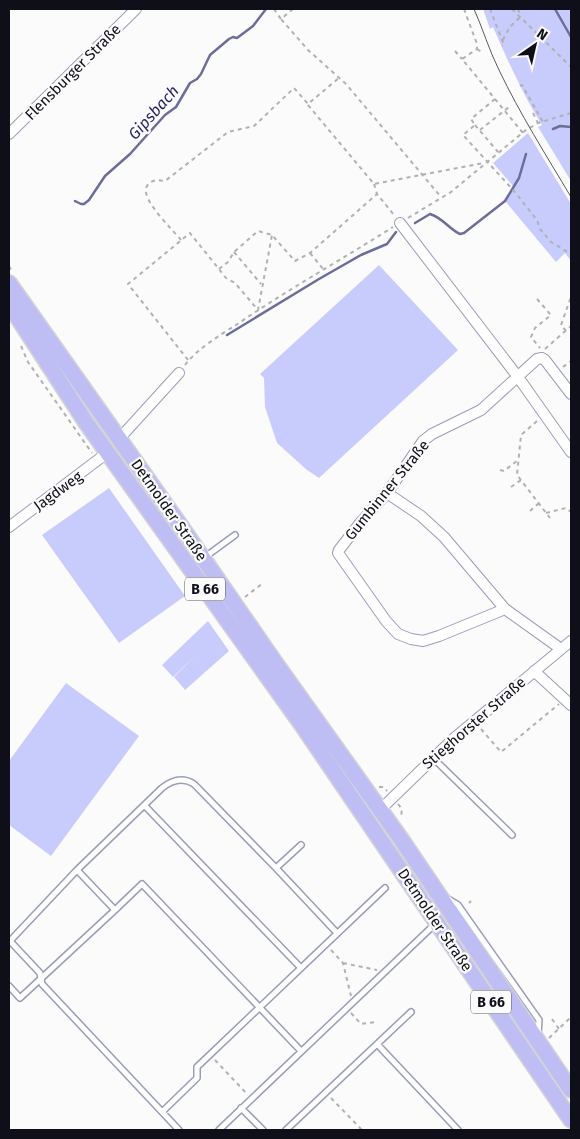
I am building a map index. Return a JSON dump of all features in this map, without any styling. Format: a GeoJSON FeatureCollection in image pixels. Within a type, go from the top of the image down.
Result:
{"type":"FeatureCollection","features":[{"type":"Feature","properties":{"kind":"main road","name":"Detmolder Straße"},"geometry":{"type":"LineString","coordinates":[[9,283],[203,558],[268,654],[542,1041],[571,1090]]}},
{"type":"Feature","properties":{"kind":"main road","name":"Detmolder Straße"},"geometry":{"type":"LineString","coordinates":[[9,304],[107,453],[302,725],[571,1120]]}},
{"type":"Feature","properties":{"kind":"main road"},"geometry":{"type":"LineString","coordinates":[[107,453],[119,440]]}},
{"type":"Feature","properties":{"kind":"main road"},"geometry":{"type":"LineString","coordinates":[[367,820],[380,810]]}},
{"type":"Feature","properties":{"kind":"main road"},"geometry":{"type":"LineString","coordinates":[[437,923],[451,913]]}},
{"type":"Feature","properties":{"kind":"street","name":"Flensburger Straße"},"geometry":{"type":"LineString","coordinates":[[9,134],[136,9]]}},
{"type":"Feature","properties":{"kind":"street"},"geometry":{"type":"LineString","coordinates":[[400,223],[518,377],[571,452]]}},
{"type":"Feature","properties":{"kind":"street","name":"Gumbinner Straße"},"geometry":{"type":"LineString","coordinates":[[506,609],[439,636],[423,640],[411,639],[398,634],[386,621],[338,553],[360,523],[387,492],[423,441],[432,434],[481,410],[537,359],[542,358],[571,394]]}},
{"type":"Feature","properties":{"kind":"street"},"geometry":{"type":"LineString","coordinates":[[119,440],[179,373]]}},
{"type":"Feature","properties":{"kind":"street","name":"Jagdweg"},"geometry":{"type":"LineString","coordinates":[[9,527],[107,453]]}},
{"type":"Feature","properties":{"kind":"street"},"geometry":{"type":"LineString","coordinates":[[387,492],[421,516],[444,537],[506,609],[561,649]]}},
{"type":"Feature","properties":{"kind":"street","name":"Stieghorster Straße"},"geometry":{"type":"LineString","coordinates":[[380,810],[433,757],[571,641]]}},
{"type":"Feature","properties":{"kind":"street"},"geometry":{"type":"LineString","coordinates":[[534,671],[568,702]]}},
{"type":"Feature","properties":{"kind":"lane"},"geometry":{"type":"LineString","coordinates":[[203,558],[235,535]]}},
{"type":"Feature","properties":{"kind":"lane"},"geometry":{"type":"LineString","coordinates":[[433,757],[512,835]]}},
{"type":"Feature","properties":{"kind":"lane"},"geometry":{"type":"LineString","coordinates":[[179,1130],[42,984],[40,973],[9,942],[77,870],[166,785],[180,780],[190,781],[198,788],[337,933]]}},
{"type":"Feature","properties":{"kind":"lane"},"geometry":{"type":"LineString","coordinates":[[145,806],[301,968]]}},
{"type":"Feature","properties":{"kind":"lane"},"geometry":{"type":"LineString","coordinates":[[276,868],[300,845]]}},
{"type":"Feature","properties":{"kind":"lane"},"geometry":{"type":"LineString","coordinates":[[77,870],[115,910]]}},
{"type":"Feature","properties":{"kind":"lane"},"geometry":{"type":"LineString","coordinates":[[9,986],[20,998],[142,884],[301,1051]]}},
{"type":"Feature","properties":{"kind":"lane"},"geometry":{"type":"LineString","coordinates":[[162,1112],[196,1078],[197,1067],[385,888]]}},
{"type":"Feature","properties":{"kind":"lane"},"geometry":{"type":"LineString","coordinates":[[437,892],[458,905],[538,1020],[542,1041]]}},
{"type":"Feature","properties":{"kind":"lane"},"geometry":{"type":"LineString","coordinates":[[219,1130],[437,923]]}},
{"type":"Feature","properties":{"kind":"lane"},"geometry":{"type":"LineString","coordinates":[[286,1130],[411,1012]]}},
{"type":"Feature","properties":{"kind":"lane"},"geometry":{"type":"LineString","coordinates":[[377,1044],[458,1130]]}},
{"type":"Feature","properties":{"kind":"lane"},"geometry":{"type":"LineString","coordinates":[[241,1108],[263,1130]]}},
{"type":"Feature","properties":{"kind":"path"},"geometry":{"type":"LineString","coordinates":[[274,9],[308,50],[340,78],[441,198]]}},
{"type":"Feature","properties":{"kind":"path"},"geometry":{"type":"LineString","coordinates":[[281,19],[293,9]]}},
{"type":"Feature","properties":{"kind":"path"},"geometry":{"type":"LineString","coordinates":[[464,9],[477,44],[477,49]]}},
{"type":"Feature","properties":{"kind":"path"},"geometry":{"type":"LineString","coordinates":[[490,9],[503,41]]}},
{"type":"Feature","properties":{"kind":"path"},"geometry":{"type":"LineString","coordinates":[[512,9],[571,67]]}},
{"type":"Feature","properties":{"kind":"path"},"geometry":{"type":"LineString","coordinates":[[518,9],[521,17]]}},
{"type":"Feature","properties":{"kind":"path"},"geometry":{"type":"LineString","coordinates":[[502,46],[504,45],[503,41],[507,31],[521,17]]}},
{"type":"Feature","properties":{"kind":"path"},"geometry":{"type":"LineString","coordinates":[[477,49],[483,53]]}},
{"type":"Feature","properties":{"kind":"path"},"geometry":{"type":"LineString","coordinates":[[462,59],[477,49]]}},
{"type":"Feature","properties":{"kind":"path"},"geometry":{"type":"LineString","coordinates":[[455,51],[523,133]]}},
{"type":"Feature","properties":{"kind":"path"},"geometry":{"type":"LineString","coordinates":[[308,104],[340,78]]}},
{"type":"Feature","properties":{"kind":"path"},"geometry":{"type":"LineString","coordinates":[[520,86],[522,84],[543,122]]}},
{"type":"Feature","properties":{"kind":"path"},"geometry":{"type":"LineString","coordinates":[[181,240],[147,199],[145,190],[148,184],[156,180],[165,181],[228,132],[254,126],[294,88],[374,184],[377,194],[400,223]]}},
{"type":"Feature","properties":{"kind":"path"},"geometry":{"type":"LineString","coordinates":[[495,99],[471,118],[499,152]]}},
{"type":"Feature","properties":{"kind":"path"},"geometry":{"type":"LineString","coordinates":[[480,130],[509,107]]}},
{"type":"Feature","properties":{"kind":"path"},"geometry":{"type":"LineString","coordinates":[[533,113],[538,123]]}},
{"type":"Feature","properties":{"kind":"path"},"geometry":{"type":"LineString","coordinates":[[179,373],[188,360],[214,340],[258,310],[441,198],[538,123],[571,113]]}},
{"type":"Feature","properties":{"kind":"path"},"geometry":{"type":"LineString","coordinates":[[476,125],[463,135],[486,163],[514,191],[537,220],[540,229],[551,242],[571,254]]}},
{"type":"Feature","properties":{"kind":"path"},"geometry":{"type":"LineString","coordinates":[[374,184],[486,163]]}},
{"type":"Feature","properties":{"kind":"path"},"geometry":{"type":"LineString","coordinates":[[219,269],[228,262],[234,252],[258,231],[272,235],[295,261],[310,253],[377,194]]}},
{"type":"Feature","properties":{"kind":"path"},"geometry":{"type":"LineString","coordinates":[[188,360],[128,284],[190,233],[226,278],[235,283],[258,310]]}},
{"type":"Feature","properties":{"kind":"path"},"geometry":{"type":"LineString","coordinates":[[258,310],[272,235]]}},
{"type":"Feature","properties":{"kind":"path"},"geometry":{"type":"LineString","coordinates":[[234,252],[262,285]]}},
{"type":"Feature","properties":{"kind":"path"},"geometry":{"type":"LineString","coordinates":[[310,253],[324,270]]}},
{"type":"Feature","properties":{"kind":"path"},"geometry":{"type":"LineString","coordinates":[[566,331],[561,325],[571,297]]}},
{"type":"Feature","properties":{"kind":"path"},"geometry":{"type":"LineString","coordinates":[[537,299],[551,315],[535,328],[531,337],[543,352],[571,326]]}},
{"type":"Feature","properties":{"kind":"path"},"geometry":{"type":"LineString","coordinates":[[19,342],[28,362],[92,453]]}},
{"type":"Feature","properties":{"kind":"path"},"geometry":{"type":"LineString","coordinates":[[545,415],[521,435],[517,475],[550,518]]}},
{"type":"Feature","properties":{"kind":"path"},"geometry":{"type":"LineString","coordinates":[[500,470],[504,471],[519,460]]}},
{"type":"Feature","properties":{"kind":"path"},"geometry":{"type":"LineString","coordinates":[[511,487],[521,480]]}},
{"type":"Feature","properties":{"kind":"path"},"geometry":{"type":"LineString","coordinates":[[530,510],[539,503]]}},
{"type":"Feature","properties":{"kind":"path"},"geometry":{"type":"LineString","coordinates":[[546,512],[566,508],[571,512]]}},
{"type":"Feature","properties":{"kind":"path"},"geometry":{"type":"LineString","coordinates":[[241,600],[263,584]]}},
{"type":"Feature","properties":{"kind":"path"},"geometry":{"type":"LineString","coordinates":[[474,722],[500,752],[568,702]]}},
{"type":"Feature","properties":{"kind":"path"},"geometry":{"type":"LineString","coordinates":[[326,944],[343,963],[350,994],[355,1000]]}},
{"type":"Feature","properties":{"kind":"path"},"geometry":{"type":"LineString","coordinates":[[343,963],[376,969],[383,973]]}},
{"type":"Feature","properties":{"kind":"path"},"geometry":{"type":"LineString","coordinates":[[346,1008],[361,1024],[375,1022]]}},
{"type":"Feature","properties":{"kind":"path"},"geometry":{"type":"LineString","coordinates":[[542,1041],[559,1029],[571,1017]]}},
{"type":"Feature","properties":{"kind":"path"},"geometry":{"type":"LineString","coordinates":[[552,1019],[559,1029]]}},
{"type":"Feature","properties":{"kind":"path"},"geometry":{"type":"LineString","coordinates":[[210,1055],[251,1098]]}},
{"type":"Feature","properties":{"kind":"path"},"geometry":{"type":"LineString","coordinates":[[326,1093],[362,1130]]}},
{"type":"Feature","properties":{"kind":"shaded area"},"geometry":{"type":"Polygon","coordinates":[[[483,9],[571,9],[571,181],[538,127],[542,125],[522,89],[493,27],[490,29],[483,9]]]}},
{"type":"Feature","properties":{"kind":"shaded area"},"geometry":{"type":"Polygon","coordinates":[[[528,133],[571,204],[571,261],[565,253],[556,262],[505,201],[513,186],[493,163],[528,133]]]}},
{"type":"Feature","properties":{"kind":"shaded area"},"geometry":{"type":"Polygon","coordinates":[[[379,265],[458,350],[319,478],[307,470],[277,443],[265,407],[264,378],[260,374],[379,265]]]}},
{"type":"Feature","properties":{"kind":"shaded area"},"geometry":{"type":"Polygon","coordinates":[[[109,488],[185,596],[119,643],[42,535],[109,488]]]}},
{"type":"Feature","properties":{"kind":"shaded area"},"geometry":{"type":"Polygon","coordinates":[[[208,621],[229,651],[185,690],[174,677],[195,656],[173,677],[162,665],[208,621]]]}},
{"type":"Feature","properties":{"kind":"shaded area"},"geometry":{"type":"Polygon","coordinates":[[[66,683],[139,736],[51,856],[9,825],[9,761],[66,683]]]}},
{"type":"Feature","properties":{"kind":"waterway","name":"Gipsbach"},"geometry":{"type":"LineString","coordinates":[[75,201],[84,204],[89,200],[105,176],[130,154],[165,115],[176,107],[190,83],[201,74],[210,55],[229,39],[237,38],[253,26],[266,9]]}},
{"type":"Feature","properties":{"kind":"waterway"},"geometry":{"type":"LineString","coordinates":[[555,9],[571,37]]}},
{"type":"Feature","properties":{"kind":"waterway"},"geometry":{"type":"LineString","coordinates":[[553,129],[560,126],[571,127]]}},
{"type":"Feature","properties":{"kind":"waterway"},"geometry":{"type":"LineString","coordinates":[[415,223],[430,214],[439,218],[456,232],[464,233],[505,201],[519,178],[526,154]]}},
{"type":"Feature","properties":{"kind":"waterway"},"geometry":{"type":"LineString","coordinates":[[227,335],[361,255],[387,244],[396,232]]}},
{"type":"Feature","properties":{"kind":"tram line"},"geometry":{"type":"LineString","coordinates":[[474,9],[492,55],[507,86],[571,197]]}}]}
